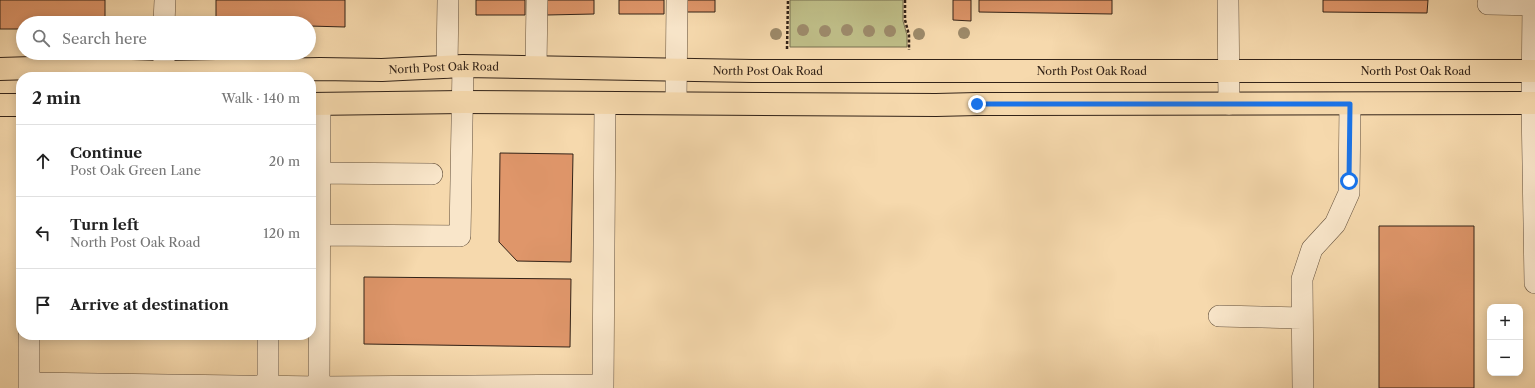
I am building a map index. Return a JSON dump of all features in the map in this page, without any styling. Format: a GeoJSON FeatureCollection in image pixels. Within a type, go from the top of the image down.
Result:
{"type":"FeatureCollection","features":[{"type":"Feature","properties":{"kind":"main road","name":"North Post Oak Road"},"geometry":{"type":"LineString","coordinates":[[0,69],[32,72],[164,62],[320,69],[382,70],[455,66],[676,70],[938,71],[1534,70]]}},
{"type":"Feature","properties":{"kind":"main road"},"geometry":{"type":"LineString","coordinates":[[316,104],[463,102],[936,105],[1534,103]]}},
{"type":"Feature","properties":{"kind":"main road"},"geometry":{"type":"LineString","coordinates":[[0,105],[16,105]]}},
{"type":"Feature","properties":{"kind":"street"},"geometry":{"type":"LineString","coordinates":[[164,16],[165,0]]}},
{"type":"Feature","properties":{"kind":"street"},"geometry":{"type":"LineString","coordinates":[[320,235],[460,236],[463,102],[455,66],[448,0]]}},
{"type":"Feature","properties":{"kind":"street"},"geometry":{"type":"LineString","coordinates":[[536,67],[537,0]]}},
{"type":"Feature","properties":{"kind":"street"},"geometry":{"type":"LineString","coordinates":[[676,103],[677,0]]}},
{"type":"Feature","properties":{"kind":"street"},"geometry":{"type":"LineString","coordinates":[[1228,0],[1229,104]]}},
{"type":"Feature","properties":{"kind":"street"},"geometry":{"type":"LineString","coordinates":[[1488,0],[1488,4],[1534,5],[1535,284]]}},
{"type":"Feature","properties":{"kind":"street"},"geometry":{"type":"LineString","coordinates":[[29,340],[29,385],[319,388],[603,386],[605,103]]}},
{"type":"Feature","properties":{"kind":"street"},"geometry":{"type":"LineString","coordinates":[[1303,388],[1302,279],[1312,249],[1335,224],[1349,193],[1350,104]]}},
{"type":"Feature","properties":{"kind":"street"},"geometry":{"type":"LineString","coordinates":[[316,173],[432,174]]}},
{"type":"Feature","properties":{"kind":"street"},"geometry":{"type":"LineString","coordinates":[[316,185],[320,235],[319,388]]}},
{"type":"Feature","properties":{"kind":"street"},"geometry":{"type":"LineString","coordinates":[[1219,316],[1302,318]]}},
{"type":"Feature","properties":{"kind":"street"},"geometry":{"type":"LineString","coordinates":[[268,340],[268,387]]}},
{"type":"Feature","properties":{"kind":"path"},"geometry":{"type":"LineString","coordinates":[[787,51],[788,0]]}},
{"type":"Feature","properties":{"kind":"path"},"geometry":{"type":"LineString","coordinates":[[905,0],[905,20],[909,35],[910,50]]}},
{"type":"Feature","properties":{"kind":"shaded area"},"geometry":{"type":"Polygon","coordinates":[[[790,0],[903,0],[903,21],[907,35],[907,47],[790,47],[790,0]]]}},
{"type":"Feature","properties":{"kind":"building"},"geometry":{"type":"Polygon","coordinates":[[[0,0],[105,0],[105,16],[16,16],[16,29],[0,29],[0,0]]]}},
{"type":"Feature","properties":{"kind":"building"},"geometry":{"type":"Polygon","coordinates":[[[216,0],[345,0],[345,27],[316,26],[316,16],[216,16],[216,0]]]}},
{"type":"Feature","properties":{"kind":"building"},"geometry":{"type":"Polygon","coordinates":[[[476,0],[525,0],[525,15],[476,15],[476,0]]]}},
{"type":"Feature","properties":{"kind":"building"},"geometry":{"type":"Polygon","coordinates":[[[547,0],[594,0],[594,14],[547,15],[547,0]]]}},
{"type":"Feature","properties":{"kind":"building"},"geometry":{"type":"Polygon","coordinates":[[[619,0],[664,0],[664,14],[619,14],[619,0]]]}},
{"type":"Feature","properties":{"kind":"building"},"geometry":{"type":"Polygon","coordinates":[[[687,0],[715,0],[715,12],[687,12],[687,0]]]}},
{"type":"Feature","properties":{"kind":"building"},"geometry":{"type":"Polygon","coordinates":[[[953,0],[971,0],[971,21],[953,20],[953,0]]]}},
{"type":"Feature","properties":{"kind":"building"},"geometry":{"type":"Polygon","coordinates":[[[979,0],[1112,0],[1112,14],[979,12],[979,0]]]}},
{"type":"Feature","properties":{"kind":"building"},"geometry":{"type":"Polygon","coordinates":[[[1323,0],[1428,0],[1427,13],[1323,12],[1323,0]]]}},
{"type":"Feature","properties":{"kind":"building"},"geometry":{"type":"Polygon","coordinates":[[[500,153],[573,154],[571,262],[517,261],[499,242],[500,153]]]}},
{"type":"Feature","properties":{"kind":"building"},"geometry":{"type":"Polygon","coordinates":[[[1379,226],[1474,226],[1474,388],[1379,388],[1379,226]]]}},
{"type":"Feature","properties":{"kind":"building"},"geometry":{"type":"Polygon","coordinates":[[[364,277],[571,279],[570,347],[364,344],[364,277]]]}},
{"type":"Feature","properties":{"kind":"route"},"geometry":{"type":"LineString","coordinates":[[977,104],[1350,104],[1349,181]]}}]}
